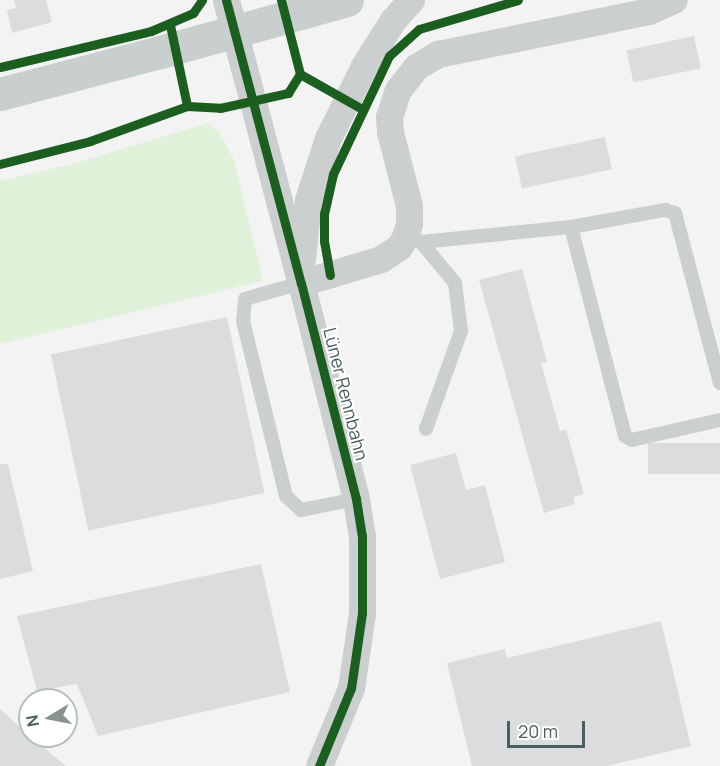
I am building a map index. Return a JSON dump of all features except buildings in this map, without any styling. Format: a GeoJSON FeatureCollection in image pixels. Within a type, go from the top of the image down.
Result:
{"type":"FeatureCollection","features":[{"type":"Feature","properties":{"kind":"main road"},"geometry":{"type":"LineString","coordinates":[[0,94],[347,0]]}},
{"type":"Feature","properties":{"kind":"street","name":"Lüner Rennbahn"},"geometry":{"type":"LineString","coordinates":[[226,0],[356,499],[362,536],[362,613],[351,688],[319,766]]}},
{"type":"Feature","properties":{"kind":"street"},"geometry":{"type":"LineString","coordinates":[[411,0],[393,20],[364,66],[320,158],[308,200],[301,283],[381,259],[413,240],[409,224],[409,206],[390,132],[389,117],[398,90],[416,67],[438,54],[649,11],[674,0]]}},
{"type":"Feature","properties":{"kind":"lane"},"geometry":{"type":"LineString","coordinates":[[413,240],[571,227],[665,210],[675,213],[720,383]]}},
{"type":"Feature","properties":{"kind":"lane"},"geometry":{"type":"LineString","coordinates":[[571,227],[625,436],[632,440],[720,420]]}},
{"type":"Feature","properties":{"kind":"lane"},"geometry":{"type":"LineString","coordinates":[[413,240],[455,283],[461,331],[426,429]]}},
{"type":"Feature","properties":{"kind":"lane"},"geometry":{"type":"LineString","coordinates":[[301,283],[245,299],[243,321],[286,496],[301,510],[356,499]]}},
{"type":"Feature","properties":{"kind":"green space"},"geometry":{"type":"Polygon","coordinates":[[[208,123],[220,133],[234,160],[263,281],[0,344],[0,181],[72,164],[208,123]]]}},
{"type":"Feature","properties":{"kind":"cycle path"},"geometry":{"type":"LineString","coordinates":[[0,67],[151,31],[193,13],[202,0]]}},
{"type":"Feature","properties":{"kind":"cycle path"},"geometry":{"type":"LineString","coordinates":[[226,0],[356,499],[362,536],[362,613],[351,688],[319,766]]}},
{"type":"Feature","properties":{"kind":"cycle path"},"geometry":{"type":"LineString","coordinates":[[281,0],[300,74],[362,109]]}},
{"type":"Feature","properties":{"kind":"cycle path"},"geometry":{"type":"LineString","coordinates":[[330,275],[324,241],[324,214],[333,174],[389,56],[419,29],[518,0]]}},
{"type":"Feature","properties":{"kind":"cycle path"},"geometry":{"type":"LineString","coordinates":[[170,25],[187,106]]}},
{"type":"Feature","properties":{"kind":"cycle path"},"geometry":{"type":"LineString","coordinates":[[0,164],[90,141],[187,106],[220,108],[288,93],[300,74]]}}]}
